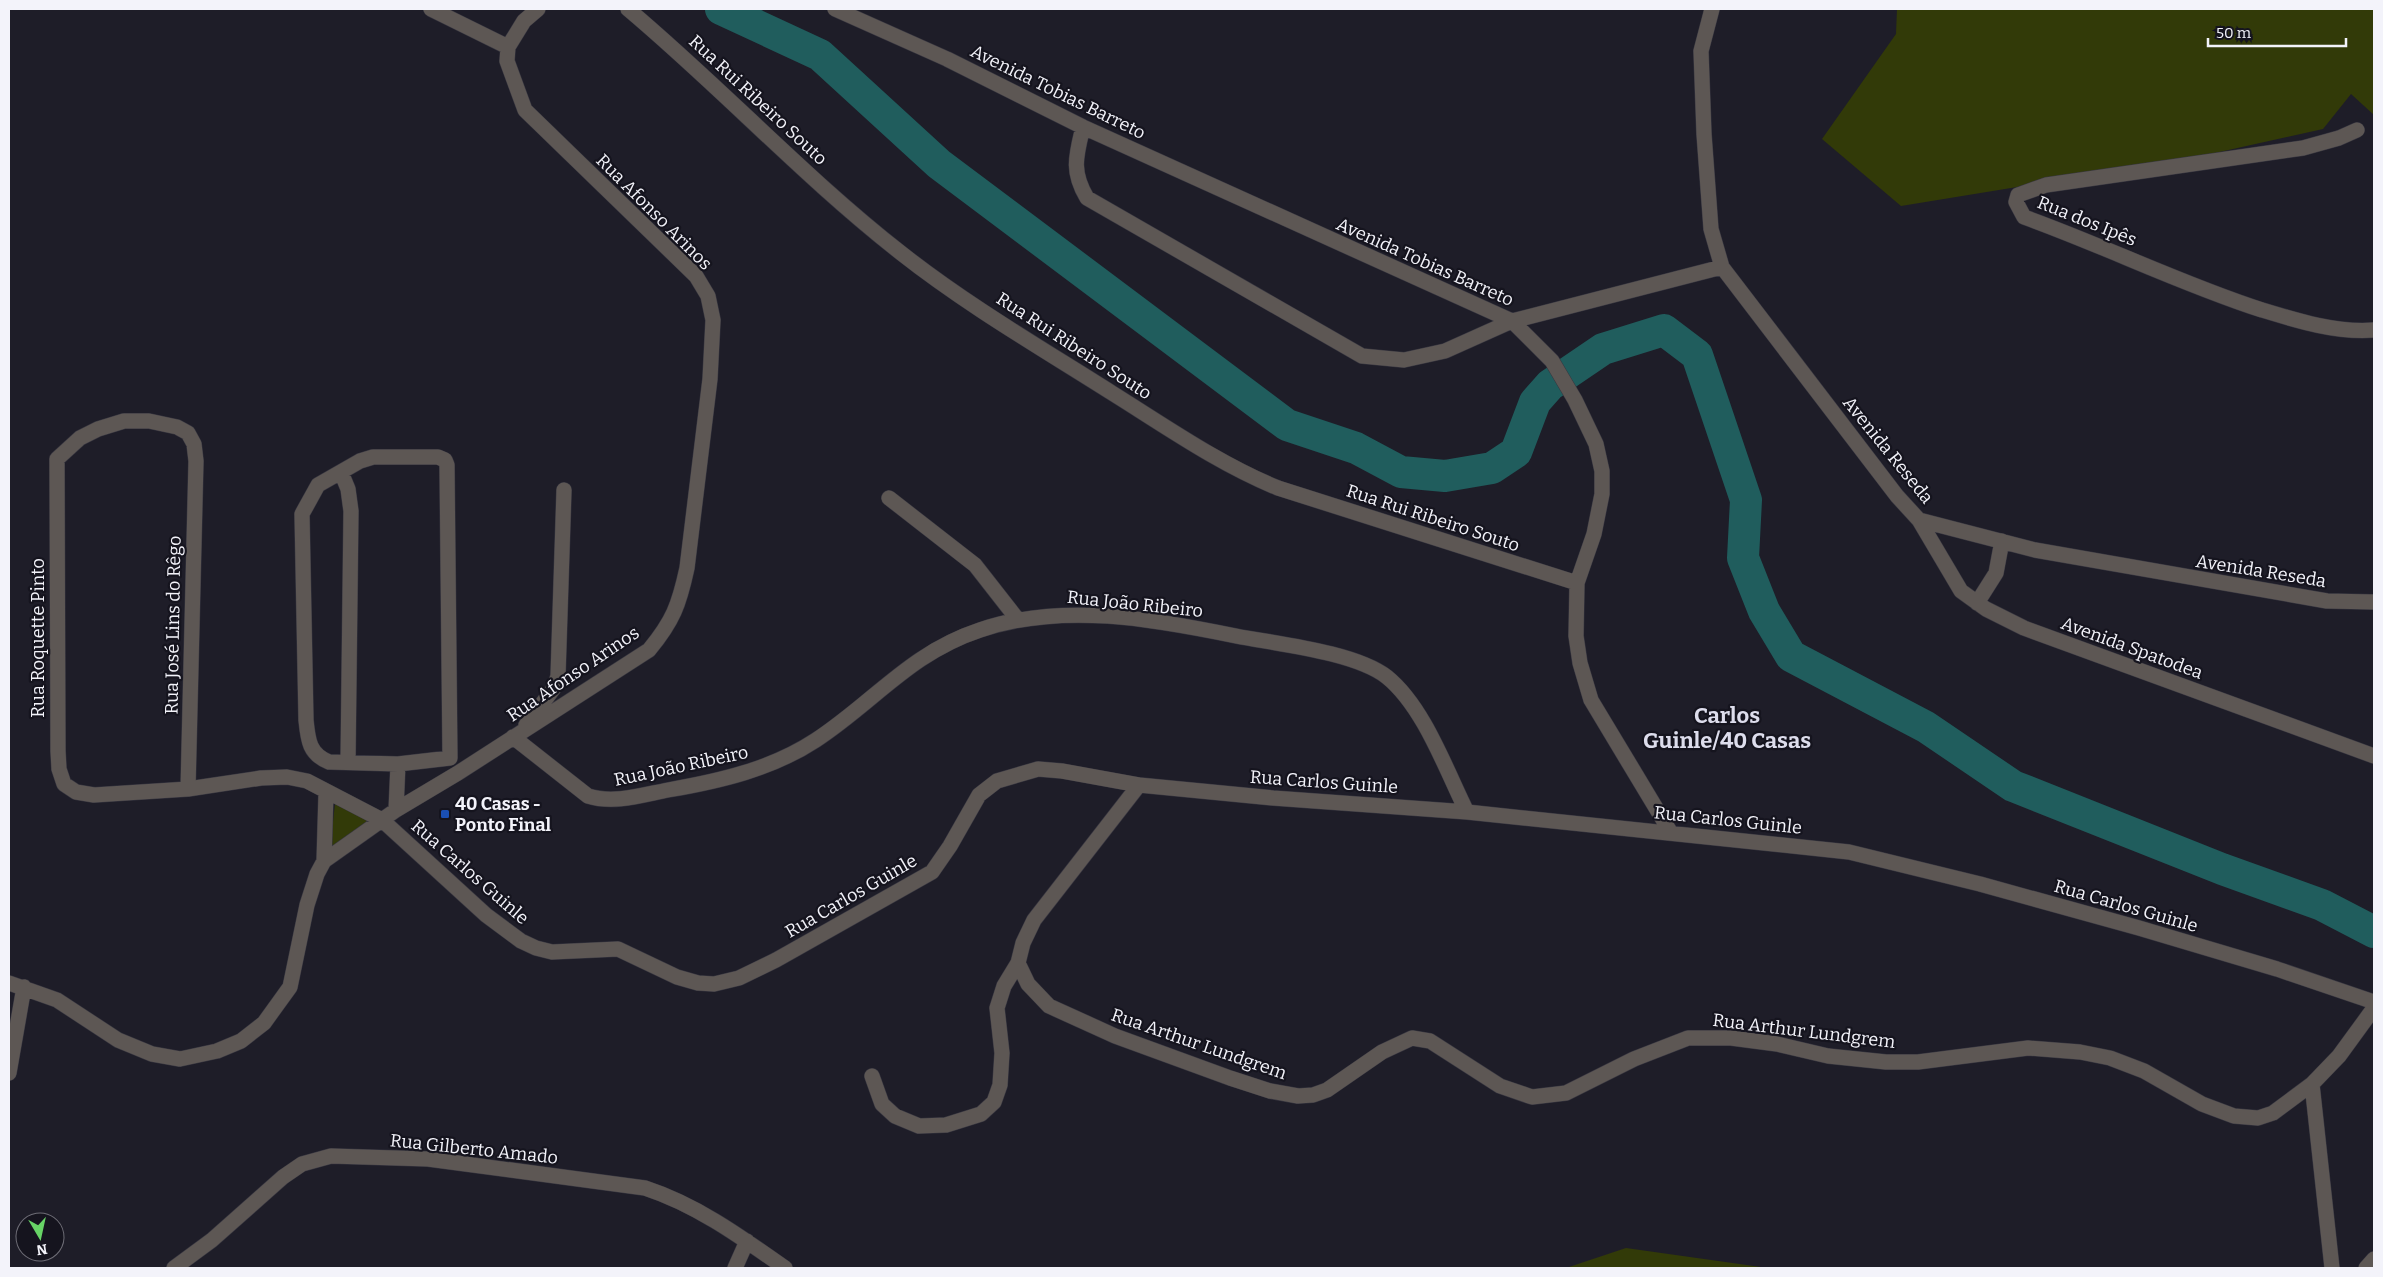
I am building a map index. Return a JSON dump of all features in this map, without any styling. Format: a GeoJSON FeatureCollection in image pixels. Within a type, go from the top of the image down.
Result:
{"type":"FeatureCollection","features":[{"type":"Feature","properties":{"kind":"street"},"geometry":{"type":"LineString","coordinates":[[431,9],[508,47],[524,21],[538,9]]}},
{"type":"Feature","properties":{"kind":"street","name":"Rua Rui Ribeiro Souto"},"geometry":{"type":"LineString","coordinates":[[628,9],[667,42],[774,144],[902,254],[1013,330],[1177,434],[1239,470],[1278,488],[1577,583]]}},
{"type":"Feature","properties":{"kind":"street","name":"Avenida Tobias Barreto"},"geometry":{"type":"LineString","coordinates":[[835,9],[947,59],[1083,127],[1512,321],[1552,361],[1575,400],[1596,444],[1602,479],[1599,515],[1577,583],[1576,636],[1580,664],[1591,700],[1671,833]]}},
{"type":"Feature","properties":{"kind":"street","name":"Avenida Reseda"},"geometry":{"type":"LineString","coordinates":[[1712,9],[1701,52],[1704,134],[1711,229],[1722,267],[1891,488],[1919,520],[2035,550],[2308,598],[2328,601],[2374,602]]}},
{"type":"Feature","properties":{"kind":"street","name":"Rua Afonso Arinos"},"geometry":{"type":"LineString","coordinates":[[324,861],[396,810],[649,650],[667,628],[681,596],[687,568],[710,379],[713,320],[708,296],[696,276],[525,110],[507,61],[508,47]]}},
{"type":"Feature","properties":{"kind":"street"},"geometry":{"type":"LineString","coordinates":[[1083,127],[1076,155],[1076,174],[1088,198],[1362,356],[1404,360],[1445,351],[1512,321],[1722,267]]}},
{"type":"Feature","properties":{"kind":"street","name":"Rua dos Ipês"},"geometry":{"type":"LineString","coordinates":[[2357,130],[2339,138],[2294,150],[2046,185],[2018,195],[2016,202],[2024,217],[2229,299],[2301,322],[2361,331],[2374,330]]}},
{"type":"Feature","properties":{"kind":"street","name":"Rua José Lins do Rêgo"},"geometry":{"type":"LineString","coordinates":[[58,459],[80,438],[98,429],[124,421],[150,421],[177,427],[188,433],[194,444],[196,461],[188,789]]}},
{"type":"Feature","properties":{"kind":"street"},"geometry":{"type":"LineString","coordinates":[[438,456],[445,460],[447,465],[450,758],[398,764],[329,762],[318,758],[308,741],[302,514],[318,485],[341,472],[373,457],[438,456]]}},
{"type":"Feature","properties":{"kind":"street","name":"Rua Roquette Pinto"},"geometry":{"type":"LineString","coordinates":[[58,459],[56,593],[59,769],[64,784],[76,792],[94,795]]}},
{"type":"Feature","properties":{"kind":"street"},"geometry":{"type":"LineString","coordinates":[[341,472],[348,489],[351,510],[348,762]]}},
{"type":"Feature","properties":{"kind":"street"},"geometry":{"type":"LineString","coordinates":[[517,735],[554,688],[558,676],[564,490]]}},
{"type":"Feature","properties":{"kind":"street"},"geometry":{"type":"LineString","coordinates":[[889,498],[975,565],[1018,620]]}},
{"type":"Feature","properties":{"kind":"street","name":"Avenida Spatodea"},"geometry":{"type":"LineString","coordinates":[[1919,520],[1962,591],[1978,603],[2024,628],[2374,756]]}},
{"type":"Feature","properties":{"kind":"street"},"geometry":{"type":"LineString","coordinates":[[1978,603],[1996,573],[2002,541]]}},
{"type":"Feature","properties":{"kind":"street","name":"Rua João Ribeiro"},"geometry":{"type":"LineString","coordinates":[[517,735],[588,796],[600,800],[629,798],[702,784],[767,766],[791,755],[818,739],[913,662],[956,639],[981,629],[1018,620],[1054,615],[1103,616],[1188,626],[1342,657],[1371,668],[1387,677],[1412,704],[1467,812]]}},
{"type":"Feature","properties":{"kind":"street"},"geometry":{"type":"LineString","coordinates":[[396,810],[398,764]]}},
{"type":"Feature","properties":{"kind":"street","name":"Rua Carlos Guinle"},"geometry":{"type":"LineString","coordinates":[[94,795],[188,789],[287,776],[307,781],[326,793],[382,820],[486,915],[506,932],[521,941],[536,948],[552,952],[618,950],[677,977],[698,983],[714,984],[739,978],[776,960],[932,872],[950,846],[979,795],[997,781],[1038,769],[1062,771],[1139,785],[1273,798],[1467,812],[1849,852],[1980,884],[2139,928],[2277,969],[2374,1002]]}},
{"type":"Feature","properties":{"kind":"street"},"geometry":{"type":"LineString","coordinates":[[872,1076],[882,1104],[895,1116],[919,1126],[946,1124],[981,1114],[994,1102],[1000,1086],[1002,1053],[996,1008],[1004,986],[1018,964],[1024,943],[1034,920],[1139,785]]}},
{"type":"Feature","properties":{"kind":"street"},"geometry":{"type":"LineString","coordinates":[[9,983],[57,1000],[118,1040],[152,1054],[180,1059],[216,1051],[240,1041],[264,1023],[290,987],[307,905],[324,861],[326,793]]}},
{"type":"Feature","properties":{"kind":"street","name":"Rua Arthur Lundgrem"},"geometry":{"type":"LineString","coordinates":[[1018,964],[1028,984],[1049,1006],[1115,1036],[1230,1078],[1270,1092],[1298,1096],[1313,1095],[1327,1090],[1382,1052],[1412,1038],[1430,1040],[1500,1086],[1532,1097],[1566,1093],[1634,1059],[1688,1038],[1731,1038],[1777,1044],[1828,1056],[1886,1062],[1918,1062],[2028,1048],[2080,1052],[2110,1058],[2144,1071],[2202,1104],[2234,1116],[2258,1118],[2273,1113],[2312,1084],[2339,1056],[2374,1008]]}},
{"type":"Feature","properties":{"kind":"street"},"geometry":{"type":"LineString","coordinates":[[9,1073],[24,987]]}},
{"type":"Feature","properties":{"kind":"street"},"geometry":{"type":"LineString","coordinates":[[2312,1084],[2332,1268]]}},
{"type":"Feature","properties":{"kind":"street","name":"Rua Gilberto Amado"},"geometry":{"type":"LineString","coordinates":[[174,1268],[212,1240],[283,1177],[302,1164],[331,1156],[428,1159],[645,1188],[670,1196],[746,1241],[785,1268]]}},
{"type":"Feature","properties":{"kind":"street"},"geometry":{"type":"LineString","coordinates":[[735,1268],[746,1241]]}},
{"type":"Feature","properties":{"kind":"street"},"geometry":{"type":"LineString","coordinates":[[2366,1268],[2374,1259]]}},
{"type":"Feature","properties":{"kind":"green space"},"geometry":{"type":"Polygon","coordinates":[[[1897,9],[2374,9],[2374,115],[2351,94],[2323,129],[2188,159],[1901,206],[1822,139],[1896,34],[1897,9]]]}},
{"type":"Feature","properties":{"kind":"green space"},"geometry":{"type":"Polygon","coordinates":[[[335,804],[373,820],[330,848],[335,804]]]}},
{"type":"Feature","properties":{"kind":"green space"},"geometry":{"type":"Polygon","coordinates":[[[1626,1248],[1768,1268],[1566,1268],[1626,1248]]]}},
{"type":"Feature","properties":{"kind":"waterway"},"geometry":{"type":"LineString","coordinates":[[721,9],[820,55],[939,164],[1287,425],[1356,448],[1401,472],[1445,476],[1492,468],[1516,452],[1535,402],[1550,385],[1603,349],[1664,330],[1697,355],[1746,500],[1743,558],[1764,611],[1791,656],[1926,727],[2013,786],[2222,869],[2322,905],[2374,932]]}},
{"type":"Feature","properties":{"kind":"place","name":"40 Casas - Ponto Final"},"geometry":{"type":"Point","coordinates":[445,814]}},
{"type":"Feature","properties":{"kind":"district","name":"Carlos Guinle/40 Casas"},"geometry":{"type":"Point","coordinates":[1727,728]}}]}
